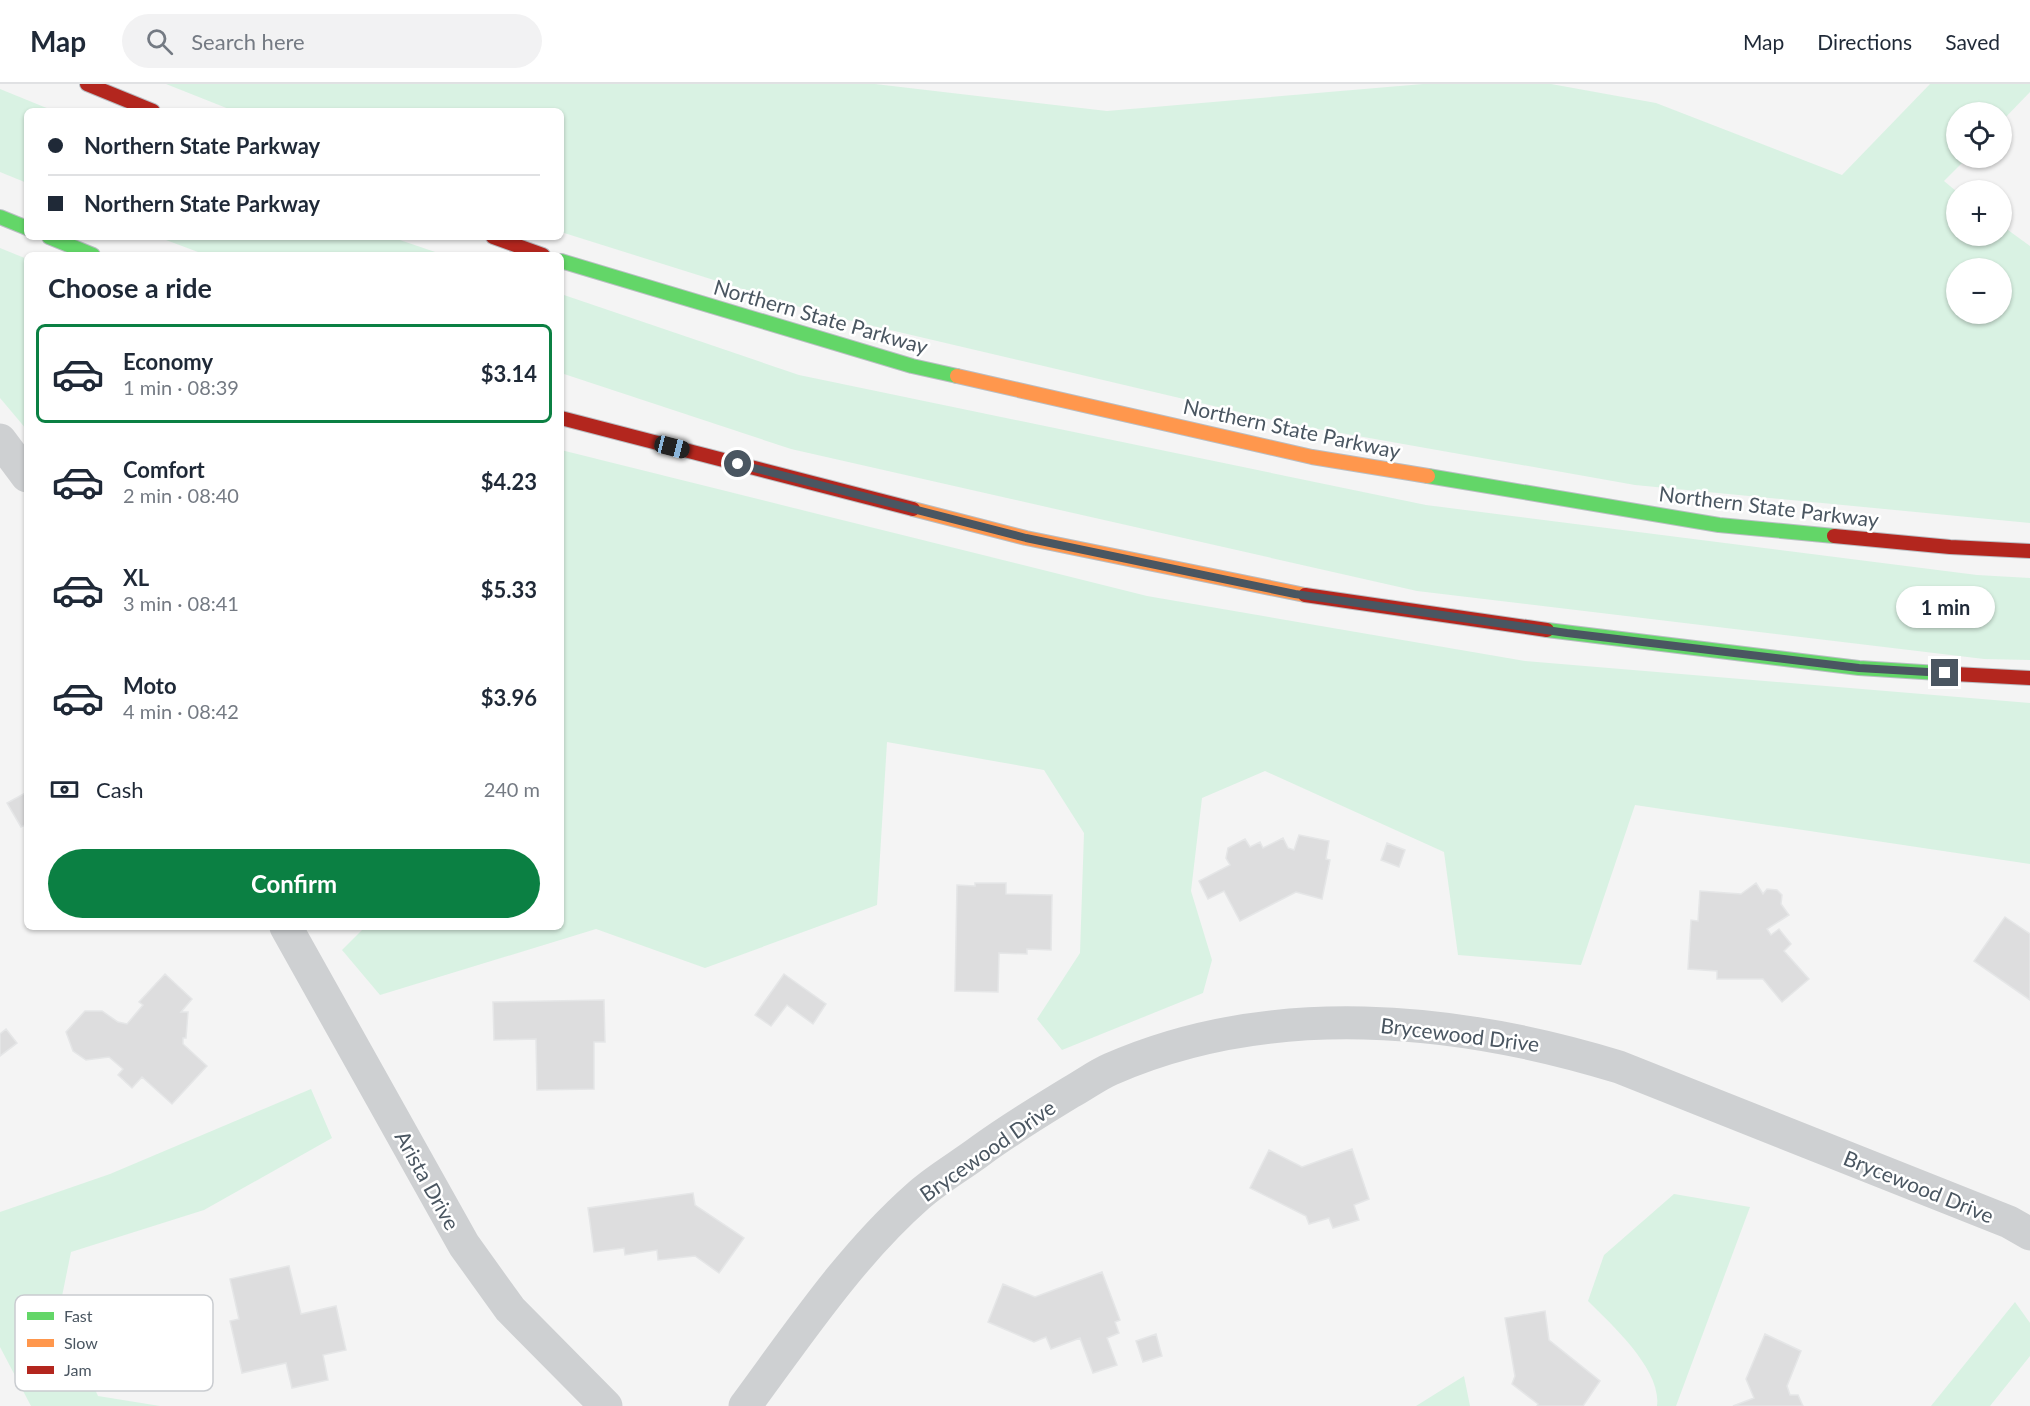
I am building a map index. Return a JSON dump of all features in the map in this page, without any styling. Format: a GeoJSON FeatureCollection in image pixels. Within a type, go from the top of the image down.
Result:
{"type":"FeatureCollection","features":[{"type":"Feature","properties":{"kind":"highway"},"geometry":{"type":"LineString","coordinates":[[87,84],[146,108]]}},
{"type":"Feature","properties":{"kind":"highway"},"geometry":{"type":"LineString","coordinates":[[0,217],[24,227]]}},
{"type":"Feature","properties":{"kind":"highway"},"geometry":{"type":"LineString","coordinates":[[56,240],[86,252]]}},
{"type":"Feature","properties":{"kind":"highway"},"geometry":{"type":"LineString","coordinates":[[501,240],[535,252]]}},
{"type":"Feature","properties":{"kind":"highway","name":"Northern State Parkway"},"geometry":{"type":"LineString","coordinates":[[564,262],[912,366],[1312,457],[1719,525],[1950,547],[2030,551]]}},
{"type":"Feature","properties":{"kind":"highway"},"geometry":{"type":"LineString","coordinates":[[564,419],[1026,538],[1295,594],[1567,633],[1859,668],[2030,678]]}},
{"type":"Feature","properties":{"kind":"street"},"geometry":{"type":"LineString","coordinates":[[0,440],[24,472]]}},
{"type":"Feature","properties":{"kind":"street","name":"Arista Drive"},"geometry":{"type":"LineString","coordinates":[[288,930],[464,1245],[510,1309],[606,1406]]}},
{"type":"Feature","properties":{"kind":"street","name":"Brycewood Drive"},"geometry":{"type":"LineString","coordinates":[[745,1406],[842,1275],[910,1203],[1015,1126],[1110,1069],[1203,1038],[1287,1026],[1382,1023],[1452,1029],[1553,1046],[1619,1067],[2009,1222],[2030,1234]]}},
{"type":"Feature","properties":{"kind":"green space"},"geometry":{"type":"Polygon","coordinates":[[[166,84],[875,84],[1107,111],[1423,84],[1551,84],[1656,103],[1842,175],[1930,84],[2030,84],[2030,92],[2012,111],[2012,102],[1946,102],[1946,168],[1957,168],[1944,181],[1946,183],[1946,246],[2012,246],[2012,233],[2030,246],[2030,523],[1635,485],[1290,424],[822,314],[564,233],[564,108],[226,108],[166,84]]]}},
{"type":"Feature","properties":{"kind":"green space"},"geometry":{"type":"Polygon","coordinates":[[[0,89],[47,108],[24,108],[24,182],[0,172],[0,89]]]}},
{"type":"Feature","properties":{"kind":"green space"},"geometry":{"type":"Polygon","coordinates":[[[166,240],[400,240],[435,252],[198,252],[166,240]]]}},
{"type":"Feature","properties":{"kind":"green space"},"geometry":{"type":"Polygon","coordinates":[[[0,248],[24,258],[24,426],[0,398],[0,248]]]}},
{"type":"Feature","properties":{"kind":"green space"},"geometry":{"type":"Polygon","coordinates":[[[564,295],[799,375],[1426,505],[1977,575],[2030,578],[2030,660],[1984,659],[1417,591],[791,449],[564,374],[564,295]]]}},
{"type":"Feature","properties":{"kind":"green space"},"geometry":{"type":"Polygon","coordinates":[[[564,451],[1147,596],[1525,661],[2030,703],[2030,864],[1635,805],[1581,965],[1458,955],[1444,852],[1265,771],[1202,798],[1191,891],[1212,960],[1203,993],[1062,1050],[1037,1019],[1080,953],[1084,833],[1044,770],[887,742],[877,905],[705,968],[596,929],[380,995],[342,950],[362,930],[564,930],[564,451]]]}},
{"type":"Feature","properties":{"kind":"green space"},"geometry":{"type":"Polygon","coordinates":[[[311,1089],[332,1138],[204,1210],[71,1252],[62,1295],[15,1295],[15,1376],[0,1347],[0,1212],[110,1174],[311,1089]]]}},
{"type":"Feature","properties":{"kind":"green space"},"geometry":{"type":"Polygon","coordinates":[[[1674,1194],[1750,1207],[1676,1406],[1657,1406],[1652,1378],[1644,1363],[1622,1335],[1588,1301],[1604,1255],[1674,1194]]]}},
{"type":"Feature","properties":{"kind":"green space"},"geometry":{"type":"Polygon","coordinates":[[[2015,1302],[2030,1323],[2030,1356],[1990,1406],[1931,1406],[2015,1302]]]}},
{"type":"Feature","properties":{"kind":"green space"},"geometry":{"type":"Polygon","coordinates":[[[1464,1376],[1470,1406],[1416,1406],[1464,1376]]]}},
{"type":"Feature","properties":{"kind":"green space"},"geometry":{"type":"Polygon","coordinates":[[[23,1391],[96,1391],[98,1396],[160,1406],[31,1406],[23,1391]]]}},
{"type":"Feature","properties":{"kind":"building"},"geometry":{"type":"Polygon","coordinates":[[[24,794],[24,826],[21,827],[7,803],[24,794]]]}},
{"type":"Feature","properties":{"kind":"building"},"geometry":{"type":"Polygon","coordinates":[[[1299,835],[1329,841],[1326,859],[1330,860],[1322,899],[1296,892],[1240,921],[1224,891],[1208,899],[1199,881],[1230,865],[1226,858],[1228,848],[1245,839],[1250,847],[1260,842],[1263,848],[1283,838],[1288,848],[1294,850],[1299,835]]]}},
{"type":"Feature","properties":{"kind":"building"},"geometry":{"type":"Polygon","coordinates":[[[1387,843],[1405,850],[1399,867],[1381,860],[1387,843]]]}},
{"type":"Feature","properties":{"kind":"building"},"geometry":{"type":"Polygon","coordinates":[[[975,883],[1006,883],[1006,894],[1052,895],[1051,950],[1027,949],[1027,954],[999,953],[998,992],[955,991],[957,885],[975,886],[975,883]]]}},
{"type":"Feature","properties":{"kind":"building"},"geometry":{"type":"Polygon","coordinates":[[[1756,883],[1763,894],[1767,889],[1777,890],[1782,895],[1781,904],[1789,915],[1767,929],[1771,935],[1779,929],[1791,944],[1784,951],[1809,979],[1782,1002],[1763,979],[1717,979],[1717,971],[1688,969],[1691,920],[1698,921],[1700,891],[1741,894],[1756,883]]]}},
{"type":"Feature","properties":{"kind":"building"},"geometry":{"type":"Polygon","coordinates":[[[2005,917],[2030,934],[2030,1000],[1974,961],[2005,917]]]}},
{"type":"Feature","properties":{"kind":"building"},"geometry":{"type":"Polygon","coordinates":[[[165,974],[192,999],[181,1012],[188,1012],[186,1038],[183,1038],[183,1044],[207,1066],[172,1104],[142,1077],[132,1088],[118,1075],[123,1069],[109,1057],[86,1060],[73,1051],[66,1032],[85,1011],[102,1011],[118,1022],[127,1024],[143,1005],[139,1002],[165,974]]]}},
{"type":"Feature","properties":{"kind":"building"},"geometry":{"type":"Polygon","coordinates":[[[784,974],[826,1004],[813,1024],[787,1005],[771,1026],[755,1015],[784,974]]]}},
{"type":"Feature","properties":{"kind":"building"},"geometry":{"type":"Polygon","coordinates":[[[604,1000],[605,1042],[594,1042],[594,1089],[537,1090],[536,1039],[494,1040],[493,1002],[604,1000]]]}},
{"type":"Feature","properties":{"kind":"building"},"geometry":{"type":"Polygon","coordinates":[[[6,1029],[17,1043],[0,1056],[0,1034],[6,1029]]]}},
{"type":"Feature","properties":{"kind":"building"},"geometry":{"type":"Polygon","coordinates":[[[1352,1149],[1369,1199],[1354,1205],[1359,1220],[1333,1228],[1329,1218],[1309,1224],[1306,1216],[1250,1188],[1269,1150],[1302,1167],[1352,1149]]]}},
{"type":"Feature","properties":{"kind":"building"},"geometry":{"type":"Polygon","coordinates":[[[693,1193],[695,1205],[744,1238],[719,1273],[695,1256],[658,1260],[657,1250],[625,1255],[624,1248],[594,1252],[588,1208],[693,1193]]]}},
{"type":"Feature","properties":{"kind":"building"},"geometry":{"type":"Polygon","coordinates":[[[289,1266],[301,1314],[336,1306],[346,1350],[323,1355],[328,1380],[292,1388],[286,1363],[242,1373],[230,1321],[239,1319],[230,1279],[289,1266]]]}},
{"type":"Feature","properties":{"kind":"building"},"geometry":{"type":"Polygon","coordinates":[[[1102,1272],[1120,1320],[1115,1322],[1119,1333],[1107,1338],[1117,1365],[1093,1373],[1080,1338],[1051,1349],[1046,1337],[1034,1342],[988,1322],[1003,1284],[1035,1297],[1102,1272]]]}},
{"type":"Feature","properties":{"kind":"building"},"geometry":{"type":"Polygon","coordinates":[[[1545,1311],[1549,1340],[1600,1381],[1583,1406],[1537,1406],[1538,1404],[1512,1384],[1515,1376],[1505,1318],[1545,1311]]]}},
{"type":"Feature","properties":{"kind":"building"},"geometry":{"type":"Polygon","coordinates":[[[1156,1334],[1162,1356],[1143,1362],[1136,1341],[1156,1334]]]}},
{"type":"Feature","properties":{"kind":"building"},"geometry":{"type":"Polygon","coordinates":[[[1765,1334],[1801,1351],[1787,1386],[1790,1395],[1798,1395],[1803,1406],[1733,1406],[1754,1398],[1746,1379],[1765,1334]]]}},
{"type":"Feature","properties":{"kind":"traffic: fast"},"geometry":{"type":"LineString","coordinates":[[0,217],[24,227]]}},
{"type":"Feature","properties":{"kind":"traffic: fast"},"geometry":{"type":"LineString","coordinates":[[56,240],[86,252]]}},
{"type":"Feature","properties":{"kind":"traffic: fast"},"geometry":{"type":"LineString","coordinates":[[564,262],[912,366],[957,376]]}},
{"type":"Feature","properties":{"kind":"traffic: fast"},"geometry":{"type":"LineString","coordinates":[[1428,476],[1719,525],[1834,536]]}},
{"type":"Feature","properties":{"kind":"traffic: fast"},"geometry":{"type":"LineString","coordinates":[[1547,630],[1859,668],[1954,674]]}},
{"type":"Feature","properties":{"kind":"traffic: slow"},"geometry":{"type":"LineString","coordinates":[[957,376],[1312,457],[1428,476]]}},
{"type":"Feature","properties":{"kind":"traffic: slow"},"geometry":{"type":"LineString","coordinates":[[913,509],[1026,538],[1305,595]]}},
{"type":"Feature","properties":{"kind":"traffic: jam"},"geometry":{"type":"LineString","coordinates":[[87,84],[146,108]]}},
{"type":"Feature","properties":{"kind":"traffic: jam"},"geometry":{"type":"LineString","coordinates":[[501,240],[535,252]]}},
{"type":"Feature","properties":{"kind":"traffic: jam"},"geometry":{"type":"LineString","coordinates":[[564,419],[913,509]]}},
{"type":"Feature","properties":{"kind":"traffic: jam"},"geometry":{"type":"LineString","coordinates":[[1834,536],[1950,547],[2030,551]]}},
{"type":"Feature","properties":{"kind":"traffic: jam"},"geometry":{"type":"LineString","coordinates":[[1305,595],[1547,630]]}},
{"type":"Feature","properties":{"kind":"traffic: jam"},"geometry":{"type":"LineString","coordinates":[[1954,674],[2030,678]]}},
{"type":"Feature","properties":{"kind":"route"},"geometry":{"type":"LineString","coordinates":[[738,464],[1026,538],[1295,594],[1567,633],[1859,668],[1945,673]]}}]}
